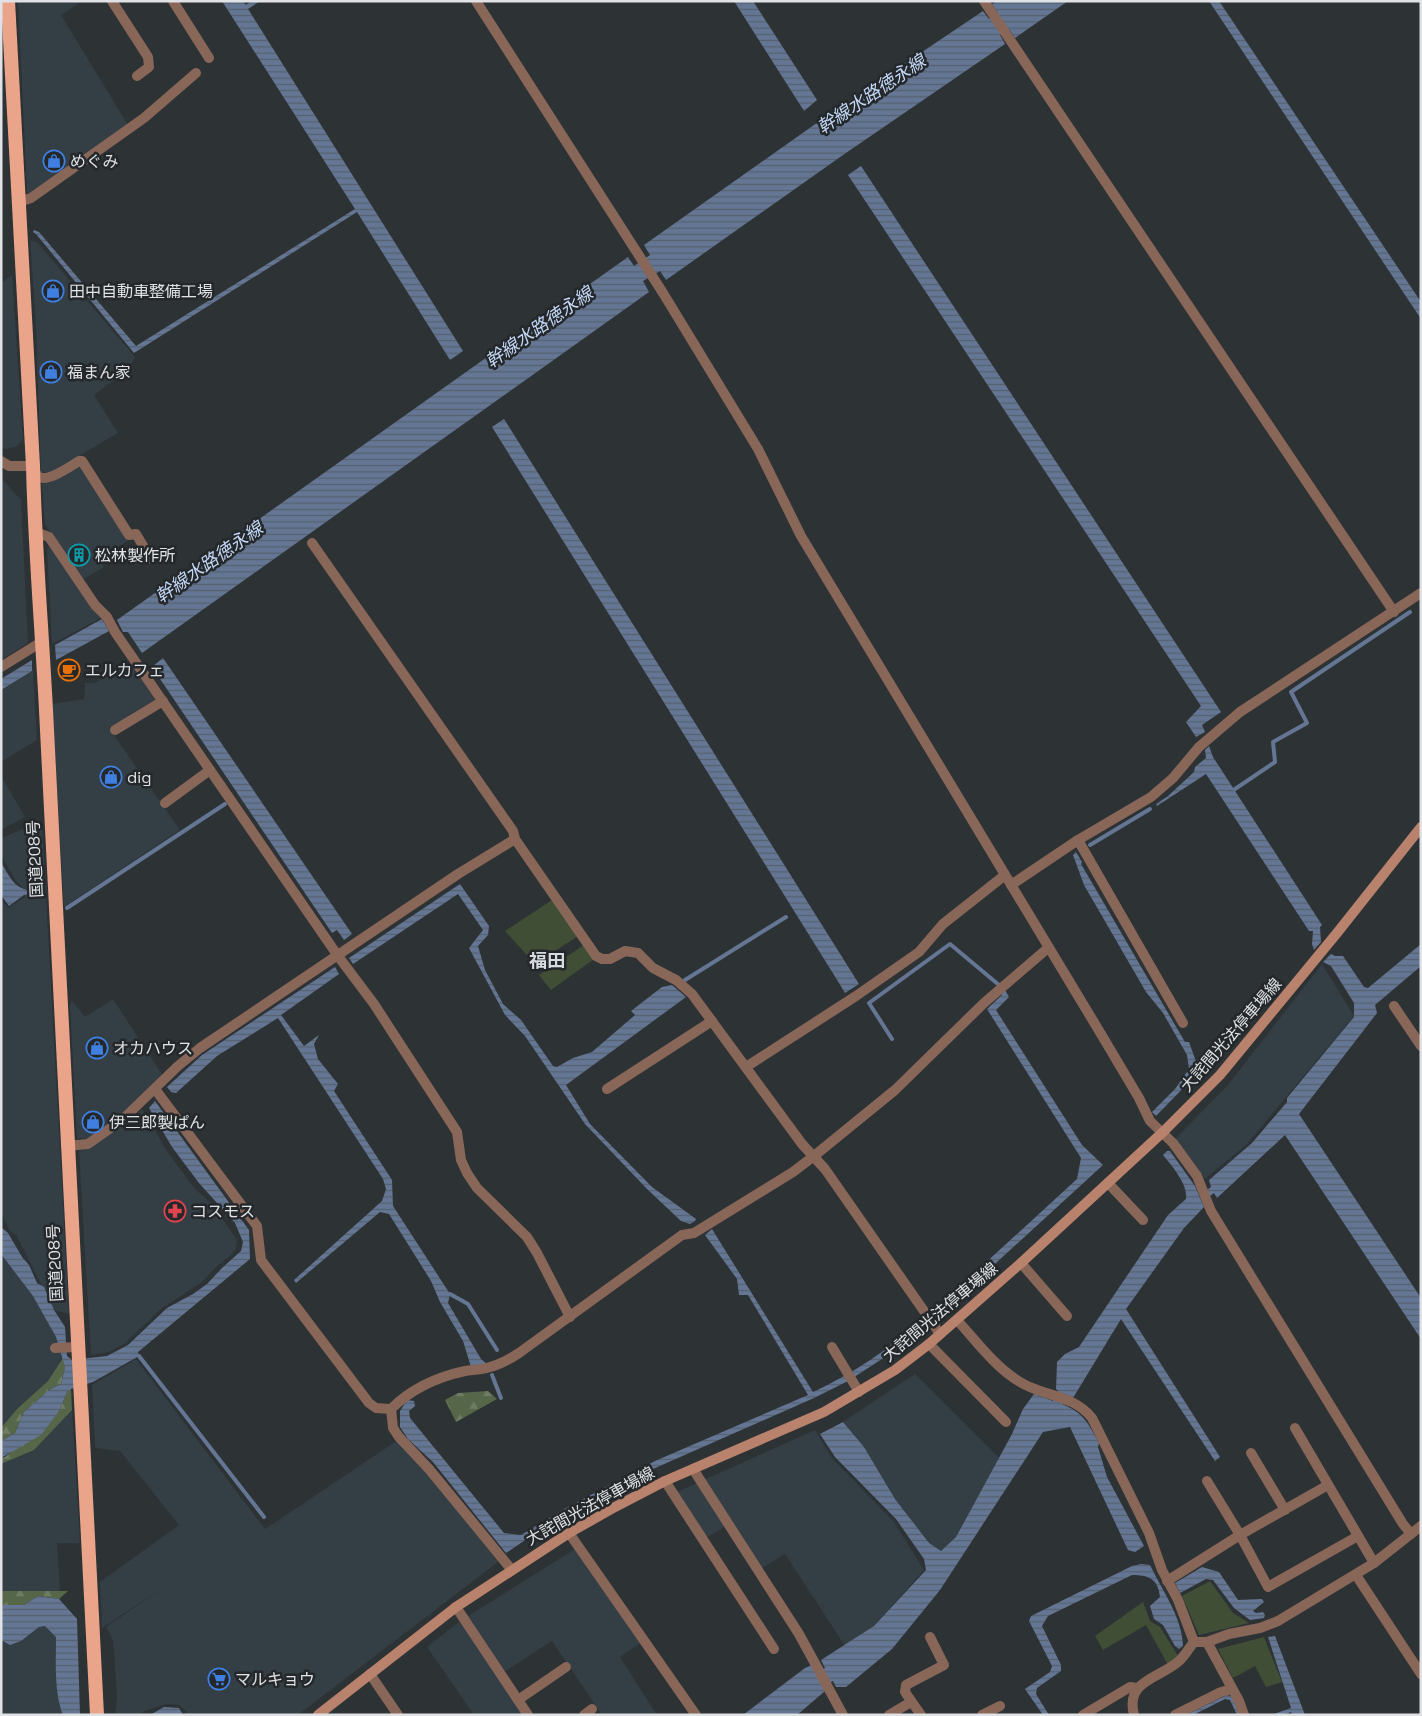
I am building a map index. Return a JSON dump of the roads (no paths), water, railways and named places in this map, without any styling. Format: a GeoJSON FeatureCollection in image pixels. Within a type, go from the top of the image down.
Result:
{"type":"FeatureCollection","features":[{"type":"Feature","properties":{"kind":"highway","name":"国道208号"},"geometry":{"type":"LineString","coordinates":[[8,1],[33,466],[34,532],[43,641],[66,1146],[73,1347],[97,1715]]}},
{"type":"Feature","properties":{"kind":"main road","name":"大詫間光法停車場線"},"geometry":{"type":"LineString","coordinates":[[318,1715],[456,1607],[511,1569],[569,1533],[615,1506],[665,1481],[824,1412],[896,1370],[929,1344],[958,1320],[1108,1183],[1220,1075],[1421,827]]}},
{"type":"Feature","properties":{"kind":"street"},"geometry":{"type":"LineString","coordinates":[[112,1],[148,57],[149,67],[137,76]]}},
{"type":"Feature","properties":{"kind":"street"},"geometry":{"type":"LineString","coordinates":[[173,1],[209,58]]}},
{"type":"Feature","properties":{"kind":"street"},"geometry":{"type":"LineString","coordinates":[[476,1],[655,280],[758,449],[801,536],[1134,1090],[1150,1121],[1174,1143],[1197,1176],[1210,1211],[1403,1524],[1411,1534]]}},
{"type":"Feature","properties":{"kind":"street"},"geometry":{"type":"LineString","coordinates":[[984,1],[1394,612]]}},
{"type":"Feature","properties":{"kind":"street"},"geometry":{"type":"LineString","coordinates":[[19,202],[31,198],[144,118],[196,74]]}},
{"type":"Feature","properties":{"kind":"street"},"geometry":{"type":"LineString","coordinates":[[1,461],[9,466],[33,466],[40,478],[55,475],[82,461],[129,535],[136,534],[151,558]]}},
{"type":"Feature","properties":{"kind":"street"},"geometry":{"type":"LineString","coordinates":[[34,532],[48,537],[95,605],[107,617],[115,632],[338,956],[374,1004],[456,1132],[461,1160],[467,1173],[477,1188],[527,1237],[570,1317]]}},
{"type":"Feature","properties":{"kind":"street"},"geometry":{"type":"LineString","coordinates":[[312,543],[513,831],[515,839],[596,956],[602,959],[610,959],[625,952],[638,953],[653,968],[676,980],[692,994],[802,1144],[825,1169],[940,1334]]}},
{"type":"Feature","properties":{"kind":"street"},"geometry":{"type":"LineString","coordinates":[[1011,885],[1078,840],[1151,797],[1173,778],[1199,747],[1240,712],[1421,593]]}},
{"type":"Feature","properties":{"kind":"street"},"geometry":{"type":"LineString","coordinates":[[1,667],[43,641]]}},
{"type":"Feature","properties":{"kind":"street"},"geometry":{"type":"LineString","coordinates":[[115,730],[163,701]]}},
{"type":"Feature","properties":{"kind":"street"},"geometry":{"type":"LineString","coordinates":[[165,803],[210,770]]}},
{"type":"Feature","properties":{"kind":"street"},"geometry":{"type":"LineString","coordinates":[[66,1146],[88,1144],[122,1120],[178,1066],[200,1048],[458,874],[515,839]]}},
{"type":"Feature","properties":{"kind":"street"},"geometry":{"type":"LineString","coordinates":[[1078,840],[1183,1023]]}},
{"type":"Feature","properties":{"kind":"street"},"geometry":{"type":"LineString","coordinates":[[746,1067],[856,996],[919,952],[943,924],[1005,875]]}},
{"type":"Feature","properties":{"kind":"street"},"geometry":{"type":"LineString","coordinates":[[155,1089],[257,1226],[261,1260],[369,1402],[376,1408],[391,1409],[417,1388],[435,1380],[501,1364],[570,1317],[682,1235],[694,1233],[793,1172],[895,1090],[984,1003],[1048,948]]}},
{"type":"Feature","properties":{"kind":"street"},"geometry":{"type":"LineString","coordinates":[[1394,1006],[1421,1046]]}},
{"type":"Feature","properties":{"kind":"street"},"geometry":{"type":"LineString","coordinates":[[607,1089],[712,1021]]}},
{"type":"Feature","properties":{"kind":"street"},"geometry":{"type":"LineString","coordinates":[[1108,1183],[1143,1220]]}},
{"type":"Feature","properties":{"kind":"street"},"geometry":{"type":"LineString","coordinates":[[1021,1263],[1067,1316]]}},
{"type":"Feature","properties":{"kind":"street"},"geometry":{"type":"LineString","coordinates":[[958,1320],[1008,1374],[1022,1384],[1066,1399],[1084,1408],[1092,1418],[1149,1533],[1167,1581],[1178,1600],[1194,1642]]}},
{"type":"Feature","properties":{"kind":"street"},"geometry":{"type":"LineString","coordinates":[[929,1344],[1006,1422]]}},
{"type":"Feature","properties":{"kind":"street"},"geometry":{"type":"LineString","coordinates":[[56,1348],[73,1347]]}},
{"type":"Feature","properties":{"kind":"street"},"geometry":{"type":"LineString","coordinates":[[832,1347],[859,1392]]}},
{"type":"Feature","properties":{"kind":"street"},"geometry":{"type":"LineString","coordinates":[[391,1409],[393,1428],[399,1437],[429,1469],[511,1569]]}},
{"type":"Feature","properties":{"kind":"street"},"geometry":{"type":"LineString","coordinates":[[1295,1428],[1374,1563]]}},
{"type":"Feature","properties":{"kind":"street"},"geometry":{"type":"LineString","coordinates":[[1251,1453],[1285,1510]]}},
{"type":"Feature","properties":{"kind":"street"},"geometry":{"type":"LineString","coordinates":[[693,1469],[799,1634],[843,1715]]}},
{"type":"Feature","properties":{"kind":"street"},"geometry":{"type":"LineString","coordinates":[[665,1481],[774,1649]]}},
{"type":"Feature","properties":{"kind":"street"},"geometry":{"type":"LineString","coordinates":[[1207,1481],[1240,1535],[1268,1587],[1358,1536]]}},
{"type":"Feature","properties":{"kind":"street"},"geometry":{"type":"LineString","coordinates":[[1167,1581],[1240,1535],[1328,1485]]}},
{"type":"Feature","properties":{"kind":"street"},"geometry":{"type":"LineString","coordinates":[[1194,1642],[1207,1642],[1229,1634],[1260,1628],[1278,1621],[1356,1575],[1421,1526]]}},
{"type":"Feature","properties":{"kind":"street"},"geometry":{"type":"LineString","coordinates":[[569,1533],[696,1715]]}},
{"type":"Feature","properties":{"kind":"street"},"geometry":{"type":"LineString","coordinates":[[1356,1575],[1421,1674]]}},
{"type":"Feature","properties":{"kind":"street"},"geometry":{"type":"LineString","coordinates":[[456,1607],[528,1715]]}},
{"type":"Feature","properties":{"kind":"street"},"geometry":{"type":"LineString","coordinates":[[921,1715],[905,1692],[906,1685],[944,1665],[930,1637]]}},
{"type":"Feature","properties":{"kind":"street"},"geometry":{"type":"LineString","coordinates":[[1134,1715],[1132,1699],[1137,1688],[1180,1660],[1194,1642]]}},
{"type":"Feature","properties":{"kind":"street"},"geometry":{"type":"LineString","coordinates":[[1207,1642],[1244,1715]]}},
{"type":"Feature","properties":{"kind":"street"},"geometry":{"type":"LineString","coordinates":[[518,1700],[566,1667]]}},
{"type":"Feature","properties":{"kind":"street"},"geometry":{"type":"LineString","coordinates":[[370,1674],[398,1715]]}},
{"type":"Feature","properties":{"kind":"street"},"geometry":{"type":"LineString","coordinates":[[1082,1715],[1130,1687],[1137,1688]]}},
{"type":"Feature","properties":{"kind":"street"},"geometry":{"type":"LineString","coordinates":[[1175,1715],[1221,1692],[1232,1689]]}},
{"type":"Feature","properties":{"kind":"street"},"geometry":{"type":"LineString","coordinates":[[889,1715],[911,1702]]}},
{"type":"Feature","properties":{"kind":"street"},"geometry":{"type":"LineString","coordinates":[[982,1715],[1000,1706]]}},
{"type":"Feature","properties":{"kind":"water"},"geometry":{"type":"Polygon","coordinates":[[[222,1],[243,1],[246,5],[251,1],[260,1],[248,9],[463,351],[450,360],[357,212],[134,353],[33,232],[34,230],[39,232],[136,346],[355,209],[222,1]]]}},
{"type":"Feature","properties":{"kind":"water"},"geometry":{"type":"Polygon","coordinates":[[[734,1],[753,1],[817,100],[804,111],[734,1]]]}},
{"type":"Feature","properties":{"kind":"water","name":"幹線水路徳永線"},"geometry":{"type":"Polygon","coordinates":[[[997,1],[1068,1],[1015,38],[1009,29],[1000,35],[1005,44],[666,280],[660,271],[643,281],[649,292],[142,653],[128,632],[123,632],[117,620],[628,257],[634,266],[650,255],[644,245],[821,120],[983,11],[989,19],[998,13],[992,4],[997,1]]]}},
{"type":"Feature","properties":{"kind":"water"},"geometry":{"type":"Polygon","coordinates":[[[1209,1],[1219,1],[1421,302],[1421,319],[1209,1]]]}},
{"type":"Feature","properties":{"kind":"water"},"geometry":{"type":"Polygon","coordinates":[[[861,166],[1221,712],[1202,725],[1205,732],[1196,737],[1186,722],[1201,706],[848,175],[861,166]]]}},
{"type":"Feature","properties":{"kind":"water"},"geometry":{"type":"Polygon","coordinates":[[[504,419],[859,984],[845,993],[492,427],[504,419]]]}},
{"type":"Feature","properties":{"kind":"water"},"geometry":{"type":"Polygon","coordinates":[[[102,619],[109,631],[56,660],[55,645],[102,619]]]}},
{"type":"Feature","properties":{"kind":"water"},"geometry":{"type":"Polygon","coordinates":[[[163,658],[352,934],[344,940],[337,930],[332,933],[152,667],[163,658]]]}},
{"type":"Feature","properties":{"kind":"water"},"geometry":{"type":"Polygon","coordinates":[[[32,660],[32,671],[1,690],[1,679],[32,660]]]}},
{"type":"Feature","properties":{"kind":"water"},"geometry":{"type":"Polygon","coordinates":[[[1209,746],[1213,757],[1322,925],[1320,927],[1321,942],[1314,950],[1312,944],[1313,931],[1309,931],[1206,774],[1157,806],[1156,804],[1168,796],[1194,772],[1195,767],[1206,758],[1205,750],[1209,746]]]}},
{"type":"Feature","properties":{"kind":"water"},"geometry":{"type":"Polygon","coordinates":[[[1076,852],[1082,862],[1081,864],[1185,1042],[1189,1042],[1198,1067],[1194,1077],[1156,1116],[1152,1112],[1175,1089],[1189,1069],[1187,1055],[1163,1013],[1146,992],[1084,885],[1073,855],[1076,852]]]}},
{"type":"Feature","properties":{"kind":"water"},"geometry":{"type":"Polygon","coordinates":[[[1,862],[14,883],[23,889],[37,892],[24,895],[9,906],[1,895],[1,862]]]}},
{"type":"Feature","properties":{"kind":"water"},"geometry":{"type":"Polygon","coordinates":[[[460,884],[489,926],[488,935],[478,946],[485,970],[503,1004],[521,1020],[553,1066],[557,1067],[573,1058],[592,1052],[635,1015],[631,1011],[662,987],[672,985],[686,997],[566,1085],[590,1124],[652,1187],[696,1219],[695,1221],[690,1224],[681,1221],[647,1189],[585,1124],[525,1036],[505,1015],[469,948],[483,930],[458,894],[353,964],[349,958],[460,884]]]}},
{"type":"Feature","properties":{"kind":"water"},"geometry":{"type":"Polygon","coordinates":[[[1421,944],[1421,966],[1375,1005],[1377,1013],[1299,1114],[1421,1298],[1421,1339],[1285,1135],[1217,1198],[1214,1193],[1210,1196],[1207,1190],[1211,1187],[1209,1180],[1252,1143],[1354,1017],[1354,1003],[1331,966],[1323,962],[1331,954],[1343,956],[1364,987],[1368,988],[1421,944]]]}},
{"type":"Feature","properties":{"kind":"water"},"geometry":{"type":"Polygon","coordinates":[[[335,967],[339,974],[281,1015],[304,1046],[319,1035],[314,1044],[318,1059],[338,1084],[334,1091],[392,1180],[393,1206],[450,1294],[448,1303],[481,1359],[487,1364],[471,1367],[463,1341],[440,1302],[431,1281],[389,1214],[380,1212],[296,1283],[294,1280],[382,1201],[386,1189],[383,1179],[278,1018],[217,1056],[176,1093],[171,1092],[167,1087],[202,1055],[335,967]]]}},
{"type":"Feature","properties":{"kind":"water"},"geometry":{"type":"Polygon","coordinates":[[[1005,990],[1009,997],[996,1010],[1082,1145],[1103,1165],[937,1317],[933,1311],[1077,1179],[1081,1158],[987,1009],[1005,990]]]}},
{"type":"Feature","properties":{"kind":"water"},"geometry":{"type":"Polygon","coordinates":[[[155,1101],[249,1230],[250,1259],[138,1352],[139,1356],[93,1382],[67,1392],[59,1411],[41,1435],[1,1458],[1,1441],[15,1433],[24,1412],[49,1390],[61,1384],[65,1367],[56,1337],[33,1296],[1,1254],[1,1227],[8,1233],[29,1265],[37,1283],[44,1287],[54,1310],[65,1327],[67,1356],[72,1360],[107,1356],[128,1345],[167,1308],[207,1284],[241,1251],[243,1242],[235,1223],[199,1183],[172,1147],[149,1108],[155,1101]]]}},
{"type":"Feature","properties":{"kind":"water"},"geometry":{"type":"Polygon","coordinates":[[[1170,1151],[1195,1186],[1204,1207],[1184,1228],[1126,1309],[1220,1457],[1215,1461],[1121,1319],[1073,1398],[1066,1394],[1062,1404],[1076,1411],[1085,1419],[1092,1430],[1099,1443],[1098,1447],[1107,1477],[1144,1546],[1135,1552],[1128,1550],[1070,1427],[1043,1432],[940,1590],[892,1649],[846,1687],[836,1687],[833,1681],[823,1686],[825,1691],[797,1715],[743,1715],[805,1668],[812,1665],[816,1673],[825,1668],[821,1660],[874,1626],[926,1570],[924,1559],[896,1519],[835,1457],[820,1434],[843,1422],[864,1447],[895,1499],[929,1543],[941,1551],[956,1537],[1012,1434],[1023,1409],[1034,1394],[1053,1401],[1058,1391],[1056,1389],[1057,1362],[1065,1354],[1079,1347],[1168,1215],[1186,1199],[1185,1187],[1182,1181],[1163,1155],[1170,1151]]]}},
{"type":"Feature","properties":{"kind":"water"},"geometry":{"type":"Polygon","coordinates":[[[712,1229],[813,1392],[843,1377],[870,1360],[921,1322],[925,1327],[885,1357],[848,1381],[814,1398],[653,1469],[559,1517],[506,1553],[433,1462],[408,1439],[400,1427],[400,1411],[407,1400],[414,1401],[415,1406],[409,1411],[410,1418],[504,1533],[521,1535],[566,1508],[655,1461],[808,1395],[748,1295],[739,1295],[737,1279],[705,1235],[712,1229]]]}},
{"type":"Feature","properties":{"kind":"water"},"geometry":{"type":"Polygon","coordinates":[[[1150,1565],[1171,1605],[1182,1635],[1183,1646],[1179,1649],[1175,1646],[1163,1625],[1154,1619],[1150,1606],[1160,1597],[1159,1591],[1151,1579],[1143,1576],[1132,1575],[1048,1616],[1042,1626],[1061,1665],[1061,1671],[1037,1688],[1036,1694],[1049,1715],[1043,1715],[1025,1689],[1050,1672],[1052,1666],[1029,1621],[1031,1616],[1132,1566],[1150,1565]]]}},
{"type":"Feature","properties":{"kind":"water"},"geometry":{"type":"Polygon","coordinates":[[[1202,1567],[1219,1572],[1238,1600],[1262,1599],[1264,1602],[1253,1611],[1256,1613],[1263,1612],[1264,1618],[1250,1620],[1234,1608],[1213,1580],[1206,1579],[1180,1593],[1175,1583],[1202,1567]]]}},
{"type":"Feature","properties":{"kind":"water"},"geometry":{"type":"Polygon","coordinates":[[[38,1596],[59,1599],[77,1619],[80,1715],[63,1715],[57,1687],[56,1637],[45,1626],[39,1627],[21,1641],[10,1645],[1,1640],[1,1604],[24,1605],[38,1596]]]}},
{"type":"Feature","properties":{"kind":"water"},"geometry":{"type":"Polygon","coordinates":[[[1275,1636],[1305,1715],[1293,1715],[1291,1712],[1283,1715],[1271,1715],[1291,1708],[1268,1637],[1275,1636]]]}},
{"type":"Feature","properties":{"kind":"water"},"geometry":{"type":"Polygon","coordinates":[[[1227,1695],[1233,1697],[1241,1715],[1237,1715],[1230,1700],[1225,1699],[1193,1715],[1186,1715],[1227,1695]]]}},
{"type":"Feature","properties":{"kind":"water"},"geometry":{"type":"Polygon","coordinates":[[[164,1707],[179,1708],[183,1715],[150,1715],[164,1707]]]}},
{"type":"Feature","properties":{"kind":"waterway"},"geometry":{"type":"LineString","coordinates":[[1235,789],[1275,762],[1273,742],[1307,723],[1291,692],[1410,612]]}},
{"type":"Feature","properties":{"kind":"waterway"},"geometry":{"type":"LineString","coordinates":[[67,908],[225,804]]}},
{"type":"Feature","properties":{"kind":"waterway"},"geometry":{"type":"LineString","coordinates":[[1090,845],[1150,809]]}},
{"type":"Feature","properties":{"kind":"waterway"},"geometry":{"type":"LineString","coordinates":[[685,980],[786,917]]}},
{"type":"Feature","properties":{"kind":"waterway"},"geometry":{"type":"LineString","coordinates":[[892,1039],[869,1003],[950,944],[999,985]]}},
{"type":"Feature","properties":{"kind":"waterway"},"geometry":{"type":"LineString","coordinates":[[450,1294],[468,1304],[497,1350]]}},
{"type":"Feature","properties":{"kind":"waterway"},"geometry":{"type":"LineString","coordinates":[[139,1356],[264,1517]]}},
{"type":"Feature","properties":{"kind":"waterway"},"geometry":{"type":"LineString","coordinates":[[492,1375],[501,1398]]}},
{"type":"Feature","properties":{"kind":"place","name":"めぐみ"},"geometry":{"type":"Point","coordinates":[54,161]}},
{"type":"Feature","properties":{"kind":"place","name":"田中自動車整備工場"},"geometry":{"type":"Point","coordinates":[53,291]}},
{"type":"Feature","properties":{"kind":"place","name":"福まん家"},"geometry":{"type":"Point","coordinates":[51,372]}},
{"type":"Feature","properties":{"kind":"place","name":"松林製作所"},"geometry":{"type":"Point","coordinates":[79,555]}},
{"type":"Feature","properties":{"kind":"place","name":"エルカフェ"},"geometry":{"type":"Point","coordinates":[69,670]}},
{"type":"Feature","properties":{"kind":"place","name":"dig"},"geometry":{"type":"Point","coordinates":[111,777]}},
{"type":"Feature","properties":{"kind":"place","name":"オカハウス"},"geometry":{"type":"Point","coordinates":[97,1048]}},
{"type":"Feature","properties":{"kind":"place","name":"伊三郎製ぱん"},"geometry":{"type":"Point","coordinates":[93,1122]}},
{"type":"Feature","properties":{"kind":"place","name":"コスモス"},"geometry":{"type":"Point","coordinates":[175,1211]}},
{"type":"Feature","properties":{"kind":"place","name":"マルキョウ"},"geometry":{"type":"Point","coordinates":[219,1679]}},
{"type":"Feature","properties":{"kind":"district","name":"福田"},"geometry":{"type":"Point","coordinates":[547,960]}}]}
